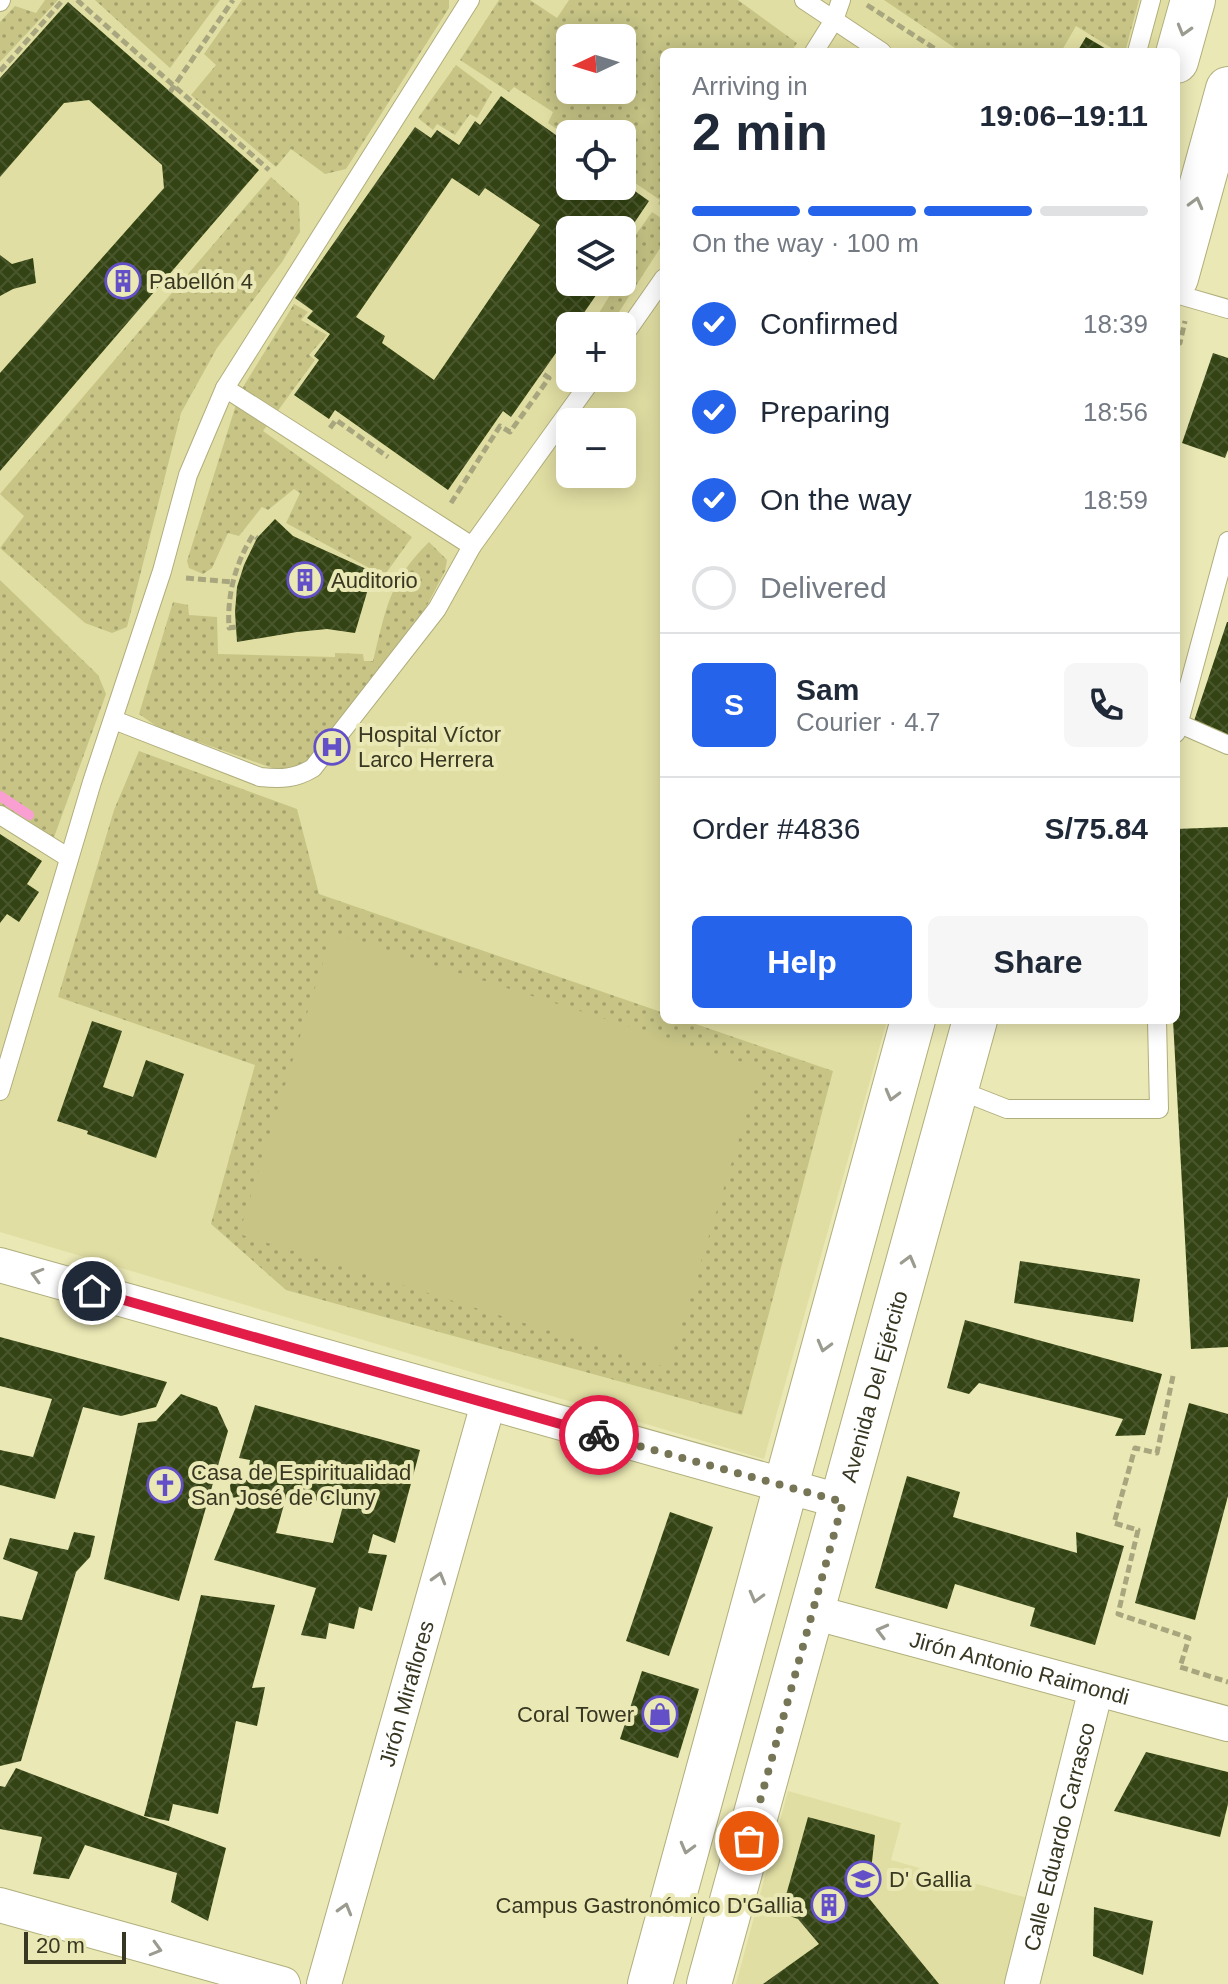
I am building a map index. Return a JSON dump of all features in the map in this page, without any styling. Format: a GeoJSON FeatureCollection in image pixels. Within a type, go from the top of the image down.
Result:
{"type":"FeatureCollection","features":[{"type":"Feature","properties":{"kind":"main road"},"geometry":{"type":"LineString","coordinates":[[1180,48],[1193,0]]}},
{"type":"Feature","properties":{"kind":"main road"},"geometry":{"type":"LineString","coordinates":[[1180,254],[1228,89]]}},
{"type":"Feature","properties":{"kind":"main road"},"geometry":{"type":"LineString","coordinates":[[650,1984],[912,1024]]}},
{"type":"Feature","properties":{"kind":"main road","name":"Avenida Del Ejército"},"geometry":{"type":"LineString","coordinates":[[709,1984],[974,1024]]}},
{"type":"Feature","properties":{"kind":"street"},"geometry":{"type":"LineString","coordinates":[[0,1265],[843,1502]]}},
{"type":"Feature","properties":{"kind":"street","name":"Jirón Miraflores"},"geometry":{"type":"LineString","coordinates":[[324,1984],[488,1404]]}},
{"type":"Feature","properties":{"kind":"street","name":"Jirón Antonio Raimondi"},"geometry":{"type":"LineString","coordinates":[[813,1612],[1228,1724]]}},
{"type":"Feature","properties":{"kind":"street","name":"Calle Eduardo Carrasco"},"geometry":{"type":"LineString","coordinates":[[1022,1984],[1096,1689]]}},
{"type":"Feature","properties":{"kind":"street"},"geometry":{"type":"LineString","coordinates":[[0,1905],[283,1984]]}},
{"type":"Feature","properties":{"kind":"lane"},"geometry":{"type":"LineString","coordinates":[[0,1091],[69,858],[162,571],[188,475],[225,388],[470,0]]}},
{"type":"Feature","properties":{"kind":"lane"},"geometry":{"type":"LineString","coordinates":[[804,0],[876,48]]}},
{"type":"Feature","properties":{"kind":"lane"},"geometry":{"type":"LineString","coordinates":[[816,48],[834,20],[841,0]]}},
{"type":"Feature","properties":{"kind":"lane"},"geometry":{"type":"LineString","coordinates":[[1138,48],[1151,0]]}},
{"type":"Feature","properties":{"kind":"lane"},"geometry":{"type":"LineString","coordinates":[[636,318],[660,284]]}},
{"type":"Feature","properties":{"kind":"lane"},"geometry":{"type":"LineString","coordinates":[[1180,295],[1228,309]]}},
{"type":"Feature","properties":{"kind":"lane"},"geometry":{"type":"LineString","coordinates":[[225,388],[472,546]]}},
{"type":"Feature","properties":{"kind":"lane"},"geometry":{"type":"LineString","coordinates":[[114,720],[260,777],[300,777],[313,768],[437,609],[472,546],[583,392]]}},
{"type":"Feature","properties":{"kind":"lane"},"geometry":{"type":"LineString","coordinates":[[1180,721],[1228,541]]}},
{"type":"Feature","properties":{"kind":"lane"},"geometry":{"type":"LineString","coordinates":[[1180,729],[1228,745]]}},
{"type":"Feature","properties":{"kind":"lane"},"geometry":{"type":"LineString","coordinates":[[0,815],[69,858]]}},
{"type":"Feature","properties":{"kind":"lane"},"geometry":{"type":"LineString","coordinates":[[956,1089],[1007,1109],[1159,1109],[1157,1024]]}},
{"type":"Feature","properties":{"kind":"path"},"geometry":{"type":"LineString","coordinates":[[0,71],[56,12],[63,0]]}},
{"type":"Feature","properties":{"kind":"path"},"geometry":{"type":"LineString","coordinates":[[77,0],[269,170]]}},
{"type":"Feature","properties":{"kind":"path"},"geometry":{"type":"LineString","coordinates":[[170,92],[233,0]]}},
{"type":"Feature","properties":{"kind":"path"},"geometry":{"type":"LineString","coordinates":[[859,0],[934,48]]}},
{"type":"Feature","properties":{"kind":"path"},"geometry":{"type":"LineString","coordinates":[[439,494],[452,503],[500,426],[510,432],[549,378],[542,373]]}},
{"type":"Feature","properties":{"kind":"path"},"geometry":{"type":"LineString","coordinates":[[327,431],[336,420],[400,466]]}},
{"type":"Feature","properties":{"kind":"path"},"geometry":{"type":"LineString","coordinates":[[236,627],[229,628],[232,582],[253,535],[257,538]]}},
{"type":"Feature","properties":{"kind":"path"},"geometry":{"type":"LineString","coordinates":[[162,571],[195,580],[232,582]]}},
{"type":"Feature","properties":{"kind":"path"},"geometry":{"type":"LineString","coordinates":[[1173,1376],[1157,1453],[1135,1448],[1114,1523],[1138,1530],[1118,1614],[1189,1638],[1180,1667],[1228,1682]]}},
{"type":"Feature","properties":{"kind":"shaded area","name":"Hospital Víctor Larco Herrera"},"geometry":{"type":"Polygon","coordinates":[[[0,0],[1169,0],[1156,48],[660,48],[660,1024],[886,1024],[764,1459],[0,1232],[0,0]]]}},
{"type":"Feature","properties":{"kind":"shaded area"},"geometry":{"type":"Polygon","coordinates":[[[45,0],[58,0],[0,62],[0,22],[15,6],[36,13],[45,0]]]}},
{"type":"Feature","properties":{"kind":"shaded area"},"geometry":{"type":"Polygon","coordinates":[[[95,0],[220,0],[170,68],[95,0]]]}},
{"type":"Feature","properties":{"kind":"shaded area"},"geometry":{"type":"Polygon","coordinates":[[[242,0],[449,0],[449,8],[346,169],[325,174],[291,149],[276,167],[191,95],[216,65],[204,54],[242,0]]]}},
{"type":"Feature","properties":{"kind":"shaded area"},"geometry":{"type":"Polygon","coordinates":[[[499,0],[530,0],[557,18],[569,0],[738,0],[797,43],[794,48],[660,48],[660,200],[636,184],[636,120],[556,120],[556,128],[548,123],[553,112],[514,87],[509,92],[460,60],[499,0]]]}},
{"type":"Feature","properties":{"kind":"shaded area"},"geometry":{"type":"Polygon","coordinates":[[[884,0],[1139,0],[1126,48],[1112,48],[1076,26],[1063,48],[955,48],[884,0]]]}},
{"type":"Feature","properties":{"kind":"shaded area"},"geometry":{"type":"Polygon","coordinates":[[[456,65],[492,92],[477,118],[470,114],[455,135],[437,124],[433,130],[418,118],[456,65]]]}},
{"type":"Feature","properties":{"kind":"shaded area"},"geometry":{"type":"Polygon","coordinates":[[[271,177],[299,202],[300,232],[282,262],[217,348],[181,413],[127,627],[112,633],[85,623],[0,548],[24,516],[0,494],[271,177]]]}},
{"type":"Feature","properties":{"kind":"shaded area"},"geometry":{"type":"Polygon","coordinates":[[[652,212],[660,217],[660,248],[636,286],[636,234],[652,212]]]}},
{"type":"Feature","properties":{"kind":"shaded area"},"geometry":{"type":"Polygon","coordinates":[[[609,296],[629,296],[619,312],[600,312],[609,296]]]}},
{"type":"Feature","properties":{"kind":"shaded area"},"geometry":{"type":"Polygon","coordinates":[[[294,304],[308,312],[301,320],[327,335],[309,355],[315,360],[263,431],[412,537],[384,576],[286,523],[300,493],[294,489],[268,510],[262,507],[239,536],[228,533],[212,568],[203,574],[189,568],[187,561],[240,392],[294,304]]]}},
{"type":"Feature","properties":{"kind":"shaded area"},"geometry":{"type":"Polygon","coordinates":[[[429,542],[447,560],[445,571],[423,613],[302,769],[278,770],[159,728],[139,714],[173,602],[188,605],[189,615],[217,617],[218,654],[335,657],[335,653],[363,654],[364,661],[373,661],[397,583],[429,542]]]}},
{"type":"Feature","properties":{"kind":"shaded area"},"geometry":{"type":"Polygon","coordinates":[[[0,580],[98,675],[106,694],[53,840],[0,806],[0,580]]]}},
{"type":"Feature","properties":{"kind":"shaded area"},"geometry":{"type":"Polygon","coordinates":[[[139,751],[297,809],[319,894],[660,1012],[660,1024],[696,1024],[833,1071],[742,1415],[286,1290],[211,1224],[255,1065],[58,997],[114,810],[139,751]]]}},
{"type":"Feature","properties":{"kind":"shaded area"},"geometry":{"type":"Polygon","coordinates":[[[332,933],[761,1068],[668,1368],[239,1234],[332,933]]]}},
{"type":"Feature","properties":{"kind":"shaded area","name":"D' Gallia"},"geometry":{"type":"Polygon","coordinates":[[[788,1791],[901,1823],[891,1860],[1031,1899],[1008,1984],[736,1984],[788,1791]]]}},
{"type":"Feature","properties":{"kind":"building","name":"Pabellón 4"},"geometry":{"type":"Polygon","coordinates":[[[68,2],[259,170],[0,471],[0,373],[164,188],[162,165],[89,100],[64,103],[0,177],[0,78],[68,2]]]}},
{"type":"Feature","properties":{"kind":"building"},"geometry":{"type":"Polygon","coordinates":[[[1086,37],[1104,48],[1079,48],[1086,37]]]}},
{"type":"Feature","properties":{"kind":"building"},"geometry":{"type":"Polygon","coordinates":[[[501,96],[556,135],[556,200],[636,200],[636,192],[649,201],[636,220],[636,216],[556,216],[556,296],[595,296],[585,312],[556,312],[556,353],[511,417],[503,411],[448,490],[335,410],[329,419],[294,395],[319,360],[314,356],[330,334],[307,318],[313,311],[295,298],[415,127],[431,138],[437,130],[459,145],[475,121],[480,125],[501,96]],[[452,178],[356,317],[385,336],[382,343],[434,380],[540,225],[485,188],[479,196],[452,178]]]}},
{"type":"Feature","properties":{"kind":"building"},"geometry":{"type":"Polygon","coordinates":[[[0,255],[12,264],[33,258],[36,283],[0,296],[0,255]]]}},
{"type":"Feature","properties":{"kind":"building"},"geometry":{"type":"Polygon","coordinates":[[[1213,353],[1228,358],[1228,450],[1225,458],[1182,443],[1213,353]]]}},
{"type":"Feature","properties":{"kind":"building","name":"Auditorio"},"geometry":{"type":"Polygon","coordinates":[[[275,519],[293,536],[373,572],[355,633],[327,629],[237,642],[237,587],[257,538],[275,519]]]}},
{"type":"Feature","properties":{"kind":"building"},"geometry":{"type":"Polygon","coordinates":[[[1228,622],[1228,736],[1193,724],[1228,622]]]}},
{"type":"Feature","properties":{"kind":"building"},"geometry":{"type":"Polygon","coordinates":[[[1228,827],[1228,1347],[1191,1349],[1173,1024],[1180,1024],[1180,829],[1228,827]]]}},
{"type":"Feature","properties":{"kind":"building"},"geometry":{"type":"Polygon","coordinates":[[[0,834],[42,861],[27,884],[39,892],[19,922],[7,914],[0,923],[0,834]]]}},
{"type":"Feature","properties":{"kind":"building"},"geometry":{"type":"Polygon","coordinates":[[[92,1021],[122,1031],[103,1087],[133,1097],[146,1060],[184,1074],[156,1158],[57,1121],[92,1021]]]}},
{"type":"Feature","properties":{"kind":"building"},"geometry":{"type":"Polygon","coordinates":[[[1020,1261],[1140,1279],[1133,1322],[1014,1303],[1020,1261]]]}},
{"type":"Feature","properties":{"kind":"building"},"geometry":{"type":"Polygon","coordinates":[[[965,1320],[1162,1374],[1145,1435],[1115,1436],[1123,1419],[979,1383],[969,1394],[947,1388],[965,1320]]]}},
{"type":"Feature","properties":{"kind":"building"},"geometry":{"type":"Polygon","coordinates":[[[0,1337],[167,1382],[156,1407],[121,1416],[83,1407],[55,1499],[0,1485],[0,1450],[33,1457],[52,1399],[0,1386],[0,1337]]]}},
{"type":"Feature","properties":{"kind":"building"},"geometry":{"type":"Polygon","coordinates":[[[181,1394],[217,1407],[228,1431],[179,1601],[104,1579],[138,1423],[156,1421],[181,1394]]]}},
{"type":"Feature","properties":{"kind":"building"},"geometry":{"type":"Polygon","coordinates":[[[1189,1403],[1228,1414],[1228,1496],[1195,1620],[1135,1603],[1189,1403]]]}},
{"type":"Feature","properties":{"kind":"building"},"geometry":{"type":"Polygon","coordinates":[[[255,1405],[420,1450],[395,1543],[373,1534],[368,1553],[387,1555],[372,1611],[359,1607],[354,1629],[329,1623],[326,1639],[301,1635],[316,1588],[214,1560],[238,1502],[231,1495],[230,1485],[236,1478],[247,1480],[250,1460],[239,1458],[255,1405]],[[287,1494],[276,1533],[333,1543],[343,1506],[287,1494]]]}},
{"type":"Feature","properties":{"kind":"building"},"geometry":{"type":"Polygon","coordinates":[[[907,1476],[960,1492],[953,1517],[1077,1553],[1076,1532],[1124,1546],[1095,1645],[1030,1626],[1035,1608],[955,1584],[947,1609],[875,1588],[907,1476]]]}},
{"type":"Feature","properties":{"kind":"building"},"geometry":{"type":"Polygon","coordinates":[[[670,1512],[713,1527],[669,1656],[626,1641],[670,1512]]]}},
{"type":"Feature","properties":{"kind":"building"},"geometry":{"type":"Polygon","coordinates":[[[74,1532],[95,1536],[90,1557],[76,1572],[21,1761],[0,1766],[0,1616],[22,1620],[38,1572],[3,1559],[10,1538],[68,1550],[74,1532]]]}},
{"type":"Feature","properties":{"kind":"building"},"geometry":{"type":"Polygon","coordinates":[[[201,1595],[275,1605],[252,1688],[265,1687],[257,1726],[236,1721],[218,1814],[173,1804],[169,1821],[144,1816],[201,1595]]]}},
{"type":"Feature","properties":{"kind":"building","name":"Coral Tower"},"geometry":{"type":"Polygon","coordinates":[[[642,1671],[699,1689],[678,1758],[620,1739],[642,1671]]]}},
{"type":"Feature","properties":{"kind":"building"},"geometry":{"type":"Polygon","coordinates":[[[1146,1752],[1228,1772],[1228,1804],[1220,1837],[1114,1811],[1146,1752]]]}},
{"type":"Feature","properties":{"kind":"building"},"geometry":{"type":"Polygon","coordinates":[[[16,1768],[226,1848],[208,1921],[171,1902],[177,1873],[85,1845],[69,1879],[33,1874],[42,1837],[0,1829],[0,1786],[5,1787],[16,1768]]]}},
{"type":"Feature","properties":{"kind":"building","name":"Campus Gastronómico D'Gallia"},"geometry":{"type":"Polygon","coordinates":[[[808,1817],[875,1835],[868,1897],[939,1984],[763,1984],[819,1944],[798,1919],[781,1913],[808,1817]]]}},
{"type":"Feature","properties":{"kind":"building"},"geometry":{"type":"Polygon","coordinates":[[[1094,1907],[1153,1921],[1143,1975],[1093,1956],[1094,1907]]]}},
{"type":"Feature","properties":{"kind":"waterway"},"geometry":{"type":"LineString","coordinates":[[0,796],[29,815]]}},
{"type":"Feature","properties":{"kind":"way so far"},"geometry":{"type":"LineString","coordinates":[[599,1435],[843,1502],[749,1841]]}},
{"type":"Feature","properties":{"kind":"place","name":"Pabellón 4"},"geometry":{"type":"Point","coordinates":[123,281]}},
{"type":"Feature","properties":{"kind":"place","name":"Auditorio"},"geometry":{"type":"Point","coordinates":[305,580]}},
{"type":"Feature","properties":{"kind":"place","name":"Hospital Víctor Larco Herrera"},"geometry":{"type":"Point","coordinates":[332,747]}},
{"type":"Feature","properties":{"kind":"place","name":"Casa de Espiritualidad San José de Cluny"},"geometry":{"type":"Point","coordinates":[165,1485]}},
{"type":"Feature","properties":{"kind":"place","name":"Coral Tower"},"geometry":{"type":"Point","coordinates":[660,1714]}},
{"type":"Feature","properties":{"kind":"place","name":"D' Gallia"},"geometry":{"type":"Point","coordinates":[863,1879]}},
{"type":"Feature","properties":{"kind":"place","name":"Campus Gastronómico D'Gallia"},"geometry":{"type":"Point","coordinates":[829,1905]}},
{"type":"Feature","properties":{"kind":"route"},"geometry":{"type":"LineString","coordinates":[[92,1291],[599,1435]]}}]}
